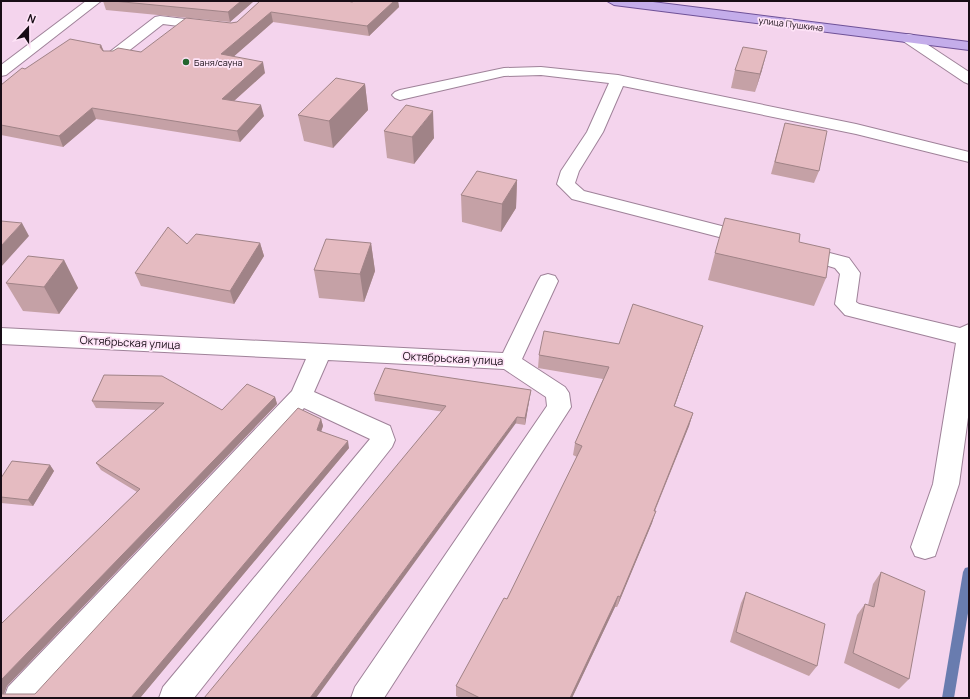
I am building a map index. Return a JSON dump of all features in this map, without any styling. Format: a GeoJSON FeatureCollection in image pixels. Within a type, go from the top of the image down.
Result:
{"type":"FeatureCollection","features":[{"type":"Feature","properties":{"kind":"main road","name":"улица Пушкина"},"geometry":{"type":"LineString","coordinates":[[614,1],[969,46]]}},
{"type":"Feature","properties":{"kind":"street"},"geometry":{"type":"LineString","coordinates":[[1,72],[94,1]]}},
{"type":"Feature","properties":{"kind":"street"},"geometry":{"type":"LineString","coordinates":[[112,57],[160,20],[220,28]]}},
{"type":"Feature","properties":{"kind":"street"},"geometry":{"type":"LineString","coordinates":[[908,38],[969,79]]}},
{"type":"Feature","properties":{"kind":"street"},"geometry":{"type":"LineString","coordinates":[[400,95],[504,72],[541,71],[618,80],[856,129],[969,157]]}},
{"type":"Feature","properties":{"kind":"street"},"geometry":{"type":"LineString","coordinates":[[618,80],[595,132],[570,171],[566,184],[578,195],[774,244],[842,263],[850,273],[845,304],[852,310],[969,335],[946,484],[925,547]]}},
{"type":"Feature","properties":{"kind":"street"},"geometry":{"type":"LineString","coordinates":[[510,362],[548,281]]}},
{"type":"Feature","properties":{"kind":"street","name":"Октябрьская улица"},"geometry":{"type":"LineString","coordinates":[[1,336],[321,351],[510,362],[557,393],[559,407],[366,698]]}},
{"type":"Feature","properties":{"kind":"street"},"geometry":{"type":"LineString","coordinates":[[19,698],[301,396],[321,351]]}},
{"type":"Feature","properties":{"kind":"street"},"geometry":{"type":"LineString","coordinates":[[174,698],[383,440],[381,433],[301,396]]}},
{"type":"Feature","properties":{"kind":"building"},"geometry":{"type":"Polygon","coordinates":[[[113,1],[241,1],[228,12],[113,1]]]}},
{"type":"Feature","properties":{"kind":"building"},"geometry":{"type":"Polygon","coordinates":[[[260,1],[394,1],[367,26],[271,12],[221,54],[263,62],[222,99],[261,105],[237,131],[92,108],[59,136],[1,125],[1,85],[22,68],[25,69],[70,39],[101,45],[100,47],[103,51],[113,51],[118,48],[141,52],[186,18],[231,23],[237,22],[260,1]]]}},
{"type":"Feature","properties":{"kind":"building"},"geometry":{"type":"Polygon","coordinates":[[[743,47],[767,51],[760,74],[735,70],[743,47]]]}},
{"type":"Feature","properties":{"kind":"building"},"geometry":{"type":"Polygon","coordinates":[[[336,78],[365,84],[329,121],[298,115],[336,78]]]}},
{"type":"Feature","properties":{"kind":"building"},"geometry":{"type":"Polygon","coordinates":[[[406,105],[433,111],[412,137],[384,131],[406,105]]]}},
{"type":"Feature","properties":{"kind":"building"},"geometry":{"type":"Polygon","coordinates":[[[785,123],[827,131],[819,171],[775,162],[785,123]]]}},
{"type":"Feature","properties":{"kind":"building"},"geometry":{"type":"Polygon","coordinates":[[[477,171],[517,180],[502,204],[461,195],[477,171]]]}},
{"type":"Feature","properties":{"kind":"building"},"geometry":{"type":"Polygon","coordinates":[[[725,218],[800,234],[799,242],[830,249],[826,278],[715,253],[725,218]]]}},
{"type":"Feature","properties":{"kind":"building"},"geometry":{"type":"Polygon","coordinates":[[[1,221],[22,223],[1,246],[1,221]]]}},
{"type":"Feature","properties":{"kind":"building"},"geometry":{"type":"Polygon","coordinates":[[[168,227],[187,244],[196,234],[260,243],[230,291],[135,273],[168,227]]]}},
{"type":"Feature","properties":{"kind":"building"},"geometry":{"type":"Polygon","coordinates":[[[326,239],[371,243],[360,274],[314,270],[326,239]]]}},
{"type":"Feature","properties":{"kind":"building"},"geometry":{"type":"Polygon","coordinates":[[[28,256],[64,260],[44,287],[6,283],[28,256]]]}},
{"type":"Feature","properties":{"kind":"building"},"geometry":{"type":"Polygon","coordinates":[[[633,304],[703,326],[674,406],[693,413],[654,511],[656,511],[620,597],[618,596],[570,698],[480,698],[456,686],[504,598],[507,599],[582,446],[575,443],[609,367],[539,355],[544,331],[619,344],[633,304]]]}},
{"type":"Feature","properties":{"kind":"building"},"geometry":{"type":"Polygon","coordinates":[[[385,368],[531,390],[525,418],[517,417],[310,698],[204,698],[446,406],[374,394],[385,368]]]}},
{"type":"Feature","properties":{"kind":"building"},"geometry":{"type":"Polygon","coordinates":[[[104,375],[162,376],[222,410],[247,384],[275,397],[1,680],[1,624],[140,489],[96,463],[164,403],[92,401],[104,375]]]}},
{"type":"Feature","properties":{"kind":"building"},"geometry":{"type":"Polygon","coordinates":[[[298,408],[321,419],[317,430],[348,441],[131,698],[1,698],[1,694],[35,694],[298,408]]]}},
{"type":"Feature","properties":{"kind":"building"},"geometry":{"type":"Polygon","coordinates":[[[12,461],[50,465],[28,500],[1,497],[1,478],[12,461]]]}},
{"type":"Feature","properties":{"kind":"building"},"geometry":{"type":"Polygon","coordinates":[[[881,572],[925,591],[909,679],[853,653],[865,604],[874,607],[881,572]]]}},
{"type":"Feature","properties":{"kind":"building"},"geometry":{"type":"Polygon","coordinates":[[[746,592],[825,624],[817,666],[736,632],[746,592]]]}},
{"type":"Feature","properties":{"kind":"waterway"},"geometry":{"type":"LineString","coordinates":[[948,698],[969,572]]}},
{"type":"Feature","properties":{"kind":"place","name":"Баня/сауна"},"geometry":{"type":"Point","coordinates":[186,62]}}]}
